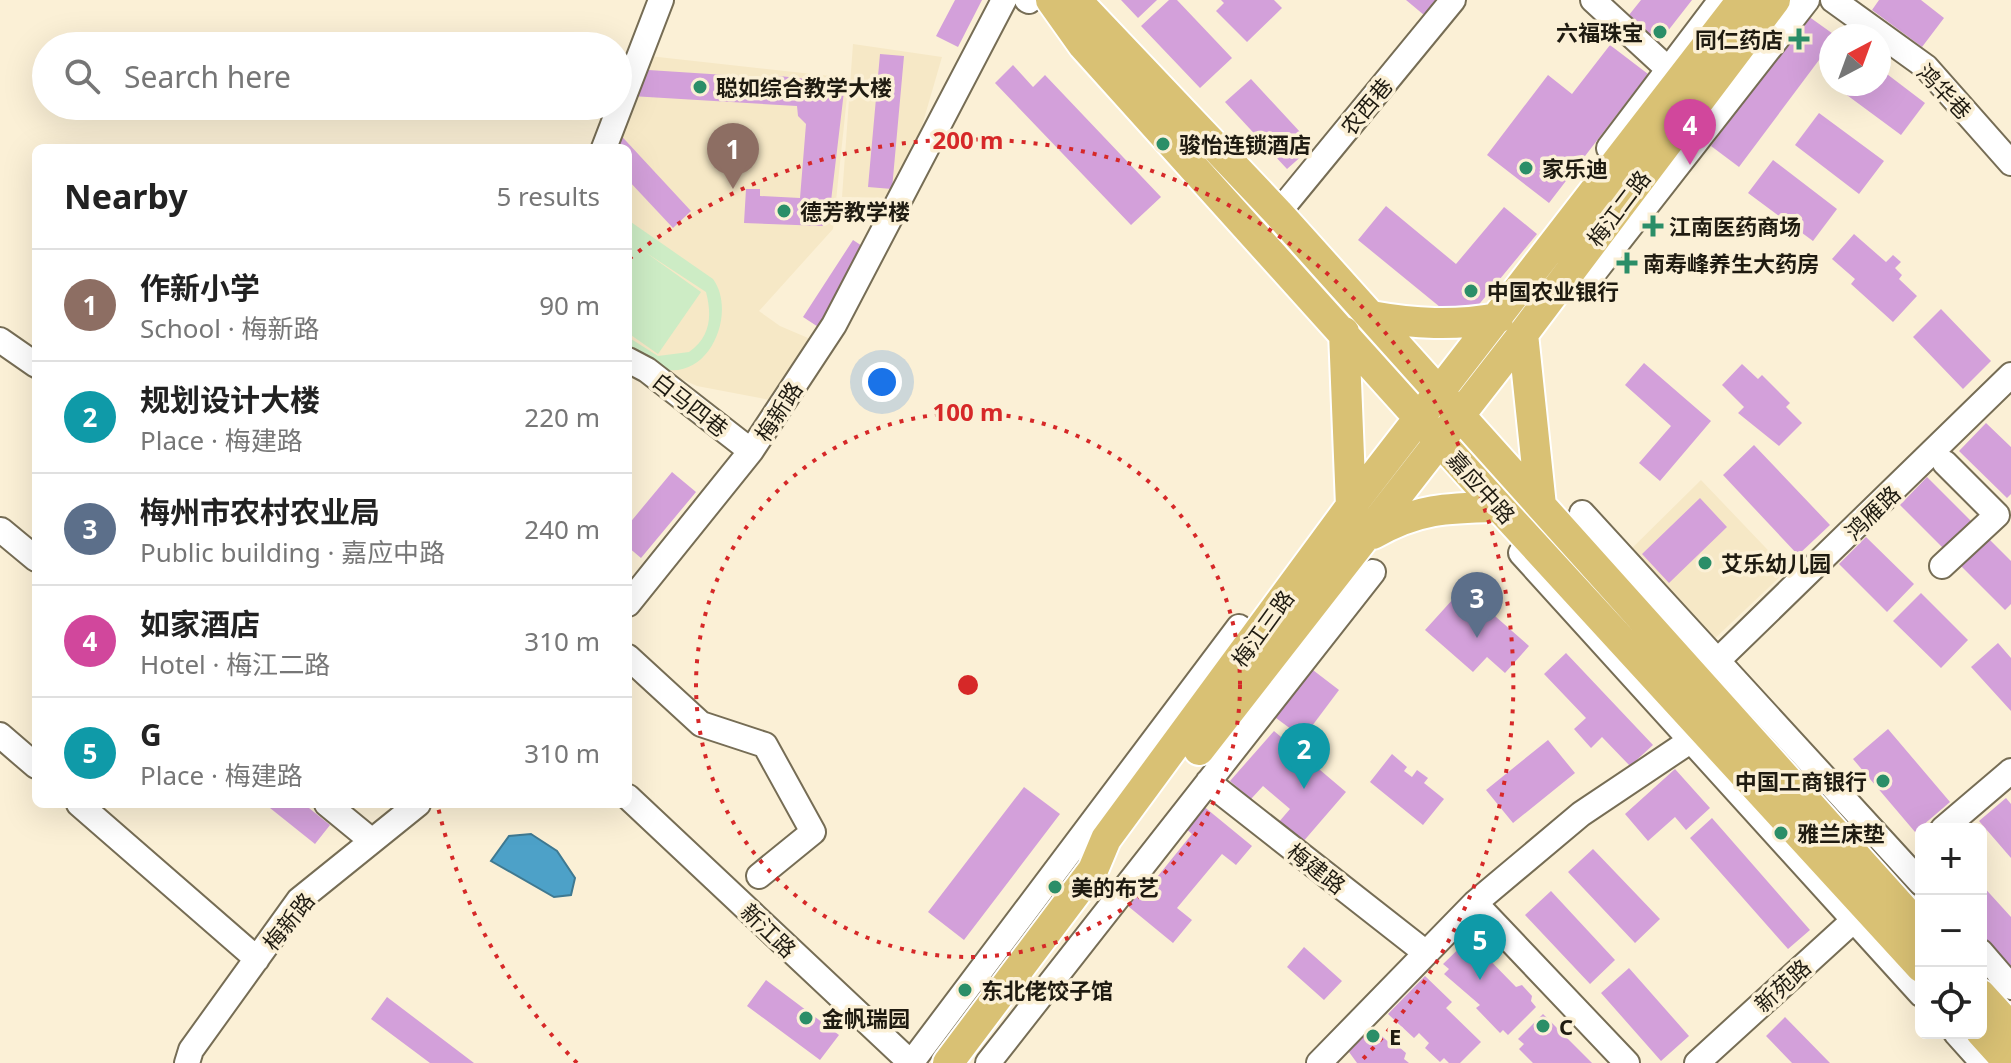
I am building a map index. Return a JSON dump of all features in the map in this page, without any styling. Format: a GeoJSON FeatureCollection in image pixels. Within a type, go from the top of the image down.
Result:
{"type":"FeatureCollection","features":[{"type":"Feature","properties":{"kind":"main road"},"geometry":{"type":"LineString","coordinates":[[1028,0],[1083,45]]}},
{"type":"Feature","properties":{"kind":"main road","name":"嘉应中路"},"geometry":{"type":"LineString","coordinates":[[1051,0],[1083,45],[1344,332],[1861,914],[1915,962]]}},
{"type":"Feature","properties":{"kind":"main road","name":"梅江二路"},"geometry":{"type":"LineString","coordinates":[[1460,416],[1548,253],[1672,78],[1742,0]]}},
{"type":"Feature","properties":{"kind":"main road","name":"梅江二路"},"geometry":{"type":"LineString","coordinates":[[1440,393],[1511,326],[1558,288],[1775,0]]}},
{"type":"Feature","properties":{"kind":"main road","name":"嘉应中路"},"geometry":{"type":"LineString","coordinates":[[1081,4],[1278,213],[1541,506],[1708,671],[1915,922]]}},
{"type":"Feature","properties":{"kind":"main road"},"geometry":{"type":"LineString","coordinates":[[1371,316],[1414,323],[1511,326],[1541,506]]}},
{"type":"Feature","properties":{"kind":"main road"},"geometry":{"type":"LineString","coordinates":[[1344,332],[1351,506]]}},
{"type":"Feature","properties":{"kind":"main road","name":"梅江三路"},"geometry":{"type":"LineString","coordinates":[[948,1063],[1093,870],[1106,839],[1351,506],[1440,393]]}},
{"type":"Feature","properties":{"kind":"main road","name":"梅江三路"},"geometry":{"type":"LineString","coordinates":[[1093,870],[1121,851],[1460,416]]}},
{"type":"Feature","properties":{"kind":"main road"},"geometry":{"type":"LineString","coordinates":[[1365,539],[1406,516],[1451,508],[1499,507]]}},
{"type":"Feature","properties":{"kind":"main road"},"geometry":{"type":"LineString","coordinates":[[1987,1002],[2011,1028]]}},
{"type":"Feature","properties":{"kind":"main road"},"geometry":{"type":"LineString","coordinates":[[1987,1039],[2009,1063]]}},
{"type":"Feature","properties":{"kind":"street"},"geometry":{"type":"LineString","coordinates":[[632,75],[661,0]]}},
{"type":"Feature","properties":{"kind":"street","name":"梅新路"},"geometry":{"type":"LineString","coordinates":[[632,599],[751,451],[834,325],[902,201],[1004,0]]}},
{"type":"Feature","properties":{"kind":"street","name":"农西巷"},"geometry":{"type":"LineString","coordinates":[[1278,213],[1453,0]]}},
{"type":"Feature","properties":{"kind":"street"},"geometry":{"type":"LineString","coordinates":[[1593,0],[1672,78],[1721,0]]}},
{"type":"Feature","properties":{"kind":"street"},"geometry":{"type":"LineString","coordinates":[[1558,288],[1593,274],[1807,0]]}},
{"type":"Feature","properties":{"kind":"street","name":"鸿华巷"},"geometry":{"type":"LineString","coordinates":[[1833,0],[1926,67],[2011,163]]}},
{"type":"Feature","properties":{"kind":"street"},"geometry":{"type":"LineString","coordinates":[[606,144],[615,120]]}},
{"type":"Feature","properties":{"kind":"street"},"geometry":{"type":"LineString","coordinates":[[0,340],[32,362]]}},
{"type":"Feature","properties":{"kind":"street","name":"白马四巷"},"geometry":{"type":"LineString","coordinates":[[632,362],[647,370],[751,451]]}},
{"type":"Feature","properties":{"kind":"street","name":"鸿雁路"},"geometry":{"type":"LineString","coordinates":[[1708,671],[2011,375]]}},
{"type":"Feature","properties":{"kind":"street"},"geometry":{"type":"LineString","coordinates":[[1942,566],[1997,515],[1945,463]]}},
{"type":"Feature","properties":{"kind":"street"},"geometry":{"type":"LineString","coordinates":[[1582,513],[1708,671],[1912,855]]}},
{"type":"Feature","properties":{"kind":"street"},"geometry":{"type":"LineString","coordinates":[[1,530],[32,556]]}},
{"type":"Feature","properties":{"kind":"street"},"geometry":{"type":"LineString","coordinates":[[1521,553],[1861,914],[1915,986]]}},
{"type":"Feature","properties":{"kind":"street"},"geometry":{"type":"LineString","coordinates":[[988,1063],[1373,572]]}},
{"type":"Feature","properties":{"kind":"street"},"geometry":{"type":"LineString","coordinates":[[911,1063],[1239,627]]}},
{"type":"Feature","properties":{"kind":"street"},"geometry":{"type":"LineString","coordinates":[[632,661],[701,724],[765,745],[813,832],[759,876]]}},
{"type":"Feature","properties":{"kind":"street"},"geometry":{"type":"LineString","coordinates":[[0,735],[32,763]]}},
{"type":"Feature","properties":{"kind":"street"},"geometry":{"type":"LineString","coordinates":[[1319,1063],[1475,903],[1581,814],[1687,743]]}},
{"type":"Feature","properties":{"kind":"street"},"geometry":{"type":"LineString","coordinates":[[1950,823],[2011,771]]}},
{"type":"Feature","properties":{"kind":"street","name":"梅建路"},"geometry":{"type":"LineString","coordinates":[[1208,782],[1426,953]]}},
{"type":"Feature","properties":{"kind":"street","name":"新江路"},"geometry":{"type":"LineString","coordinates":[[632,801],[911,1063]]}},
{"type":"Feature","properties":{"kind":"street"},"geometry":{"type":"LineString","coordinates":[[84,808],[257,959]]}},
{"type":"Feature","properties":{"kind":"street"},"geometry":{"type":"LineString","coordinates":[[332,808],[372,841]]}},
{"type":"Feature","properties":{"kind":"street","name":"梅新路"},"geometry":{"type":"LineString","coordinates":[[187,1063],[191,1050],[299,900],[413,808]]}},
{"type":"Feature","properties":{"kind":"street"},"geometry":{"type":"LineString","coordinates":[[1475,903],[1627,1063]]}},
{"type":"Feature","properties":{"kind":"street","name":"新苑路"},"geometry":{"type":"LineString","coordinates":[[1697,1063],[1861,914]]}},
{"type":"Feature","properties":{"kind":"street"},"geometry":{"type":"LineString","coordinates":[[1987,959],[2011,987]]}},
{"type":"Feature","properties":{"kind":"street"},"geometry":{"type":"LineString","coordinates":[[1961,1039],[1983,1063]]}},
{"type":"Feature","properties":{"kind":"shaded area"},"geometry":{"type":"Polygon","coordinates":[[[853,44],[942,57],[901,198],[842,197],[853,44]]]}},
{"type":"Feature","properties":{"kind":"shaded area"},"geometry":{"type":"Polygon","coordinates":[[[632,54],[849,78],[833,229],[759,311],[780,326],[815,341],[770,400],[697,386],[632,357],[632,144],[595,144],[604,120],[632,120],[632,54]]]}},
{"type":"Feature","properties":{"kind":"shaded area","name":"艾乐幼儿园"},"geometry":{"type":"Polygon","coordinates":[[[1701,480],[1787,570],[1709,644],[1623,557],[1701,480]]]}},
{"type":"Feature","properties":{"kind":"green space"},"geometry":{"type":"Polygon","coordinates":[[[632,223],[713,279],[720,293],[722,309],[715,340],[706,354],[694,364],[680,370],[663,369],[632,354],[632,340],[658,356],[689,352],[702,340],[708,325],[706,292],[645,252],[701,292],[658,354],[632,336],[632,223]]]}},
{"type":"Feature","properties":{"kind":"water"},"geometry":{"type":"Polygon","coordinates":[[[531,834],[557,851],[575,878],[571,895],[554,897],[491,861],[509,836],[531,834]]]}},
{"type":"Feature","properties":{"kind":"building"},"geometry":{"type":"Polygon","coordinates":[[[955,0],[982,0],[958,47],[936,36],[955,0]]]}},
{"type":"Feature","properties":{"kind":"building"},"geometry":{"type":"Polygon","coordinates":[[[1121,0],[1157,0],[1138,18],[1121,0]]]}},
{"type":"Feature","properties":{"kind":"building"},"geometry":{"type":"Polygon","coordinates":[[[1169,0],[1177,0],[1232,58],[1200,88],[1141,26],[1169,0]]]}},
{"type":"Feature","properties":{"kind":"building"},"geometry":{"type":"Polygon","coordinates":[[[1221,0],[1274,0],[1282,8],[1247,42],[1216,11],[1224,3],[1221,0]]]}},
{"type":"Feature","properties":{"kind":"building"},"geometry":{"type":"Polygon","coordinates":[[[1406,0],[1436,0],[1424,15],[1406,0]]]}},
{"type":"Feature","properties":{"kind":"building"},"geometry":{"type":"Polygon","coordinates":[[[1641,0],[1692,0],[1653,50],[1621,25],[1641,0]]]}},
{"type":"Feature","properties":{"kind":"building"},"geometry":{"type":"Polygon","coordinates":[[[1879,0],[1921,0],[1944,18],[1922,47],[1872,10],[1879,0]]]}},
{"type":"Feature","properties":{"kind":"building"},"geometry":{"type":"Polygon","coordinates":[[[1808,16],[1819,24],[1819,60],[1739,167],[1711,146],[1808,16]]]}},
{"type":"Feature","properties":{"kind":"building"},"geometry":{"type":"Polygon","coordinates":[[[1610,45],[1648,74],[1549,203],[1487,155],[1548,75],[1572,94],[1610,45]]]}},
{"type":"Feature","properties":{"kind":"building"},"geometry":{"type":"Polygon","coordinates":[[[880,54],[904,56],[892,189],[868,187],[880,54]]]}},
{"type":"Feature","properties":{"kind":"building"},"geometry":{"type":"Polygon","coordinates":[[[1013,65],[1033,87],[1045,75],[1161,197],[1131,225],[995,83],[1013,65]]]}},
{"type":"Feature","properties":{"kind":"building"},"geometry":{"type":"Polygon","coordinates":[[[633,69],[770,78],[770,75],[845,83],[831,201],[824,199],[823,226],[744,223],[746,189],[760,189],[760,196],[800,198],[806,124],[798,116],[797,106],[632,96],[633,69]]]}},
{"type":"Feature","properties":{"kind":"building"},"geometry":{"type":"Polygon","coordinates":[[[1891,77],[1925,103],[1901,135],[1848,96],[1891,96],[1891,77]]]}},
{"type":"Feature","properties":{"kind":"building"},"geometry":{"type":"Polygon","coordinates":[[[1251,79],[1313,146],[1287,169],[1225,102],[1251,79]]]}},
{"type":"Feature","properties":{"kind":"building"},"geometry":{"type":"Polygon","coordinates":[[[1819,113],[1884,161],[1859,194],[1795,145],[1819,113]]]}},
{"type":"Feature","properties":{"kind":"building"},"geometry":{"type":"Polygon","coordinates":[[[614,128],[629,144],[601,144],[614,128]]]}},
{"type":"Feature","properties":{"kind":"building"},"geometry":{"type":"Polygon","coordinates":[[[632,147],[691,211],[673,228],[632,184],[632,147]]]}},
{"type":"Feature","properties":{"kind":"building"},"geometry":{"type":"Polygon","coordinates":[[[1773,160],[1837,209],[1813,241],[1748,193],[1773,160]]]}},
{"type":"Feature","properties":{"kind":"building"},"geometry":{"type":"Polygon","coordinates":[[[1386,206],[1456,264],[1504,207],[1537,234],[1462,325],[1358,240],[1386,206]]]}},
{"type":"Feature","properties":{"kind":"building"},"geometry":{"type":"Polygon","coordinates":[[[1854,234],[1886,262],[1893,255],[1901,262],[1895,268],[1902,275],[1899,279],[1917,296],[1893,322],[1851,284],[1855,279],[1832,259],[1854,234]]]}},
{"type":"Feature","properties":{"kind":"building"},"geometry":{"type":"Polygon","coordinates":[[[853,240],[882,259],[832,336],[803,317],[853,240]]]}},
{"type":"Feature","properties":{"kind":"building"},"geometry":{"type":"Polygon","coordinates":[[[1941,309],[1991,361],[1963,389],[1913,337],[1941,309]]]}},
{"type":"Feature","properties":{"kind":"building"},"geometry":{"type":"Polygon","coordinates":[[[1644,363],[1711,421],[1660,481],[1639,463],[1671,426],[1625,385],[1644,363]]]}},
{"type":"Feature","properties":{"kind":"building"},"geometry":{"type":"Polygon","coordinates":[[[1742,364],[1758,379],[1762,375],[1790,403],[1786,407],[1802,423],[1779,446],[1738,413],[1744,407],[1722,385],[1742,364]]]}},
{"type":"Feature","properties":{"kind":"building"},"geometry":{"type":"Polygon","coordinates":[[[1986,423],[2011,447],[2011,494],[2007,498],[1959,451],[1986,423]]]}},
{"type":"Feature","properties":{"kind":"building"},"geometry":{"type":"Polygon","coordinates":[[[1754,445],[1830,525],[1798,555],[1723,475],[1754,445]]]}},
{"type":"Feature","properties":{"kind":"building"},"geometry":{"type":"Polygon","coordinates":[[[672,472],[696,492],[641,558],[632,550],[632,520],[672,472]]]}},
{"type":"Feature","properties":{"kind":"building"},"geometry":{"type":"Polygon","coordinates":[[[1927,477],[1975,525],[1947,552],[1900,505],[1927,477]]]}},
{"type":"Feature","properties":{"kind":"building"},"geometry":{"type":"Polygon","coordinates":[[[1700,498],[1727,527],[1669,583],[1642,554],[1700,498]]]}},
{"type":"Feature","properties":{"kind":"building"},"geometry":{"type":"Polygon","coordinates":[[[1985,535],[2011,561],[2011,604],[2005,610],[1958,563],[1985,535]]]}},
{"type":"Feature","properties":{"kind":"building"},"geometry":{"type":"Polygon","coordinates":[[[1866,537],[1914,584],[1887,612],[1839,564],[1866,537]]]}},
{"type":"Feature","properties":{"kind":"building"},"geometry":{"type":"Polygon","coordinates":[[[1463,588],[1529,646],[1505,673],[1487,657],[1473,672],[1425,630],[1463,588]]]}},
{"type":"Feature","properties":{"kind":"building"},"geometry":{"type":"Polygon","coordinates":[[[1921,593],[1968,640],[1941,668],[1893,621],[1921,593]]]}},
{"type":"Feature","properties":{"kind":"building"},"geometry":{"type":"Polygon","coordinates":[[[1998,643],[2011,658],[2011,711],[1971,667],[1998,643]]]}},
{"type":"Feature","properties":{"kind":"building"},"geometry":{"type":"Polygon","coordinates":[[[1566,653],[1653,745],[1630,766],[1602,737],[1591,748],[1574,729],[1586,718],[1544,674],[1566,653]]]}},
{"type":"Feature","properties":{"kind":"building"},"geometry":{"type":"Polygon","coordinates":[[[1309,667],[1339,690],[1303,738],[1272,715],[1309,667]]]}},
{"type":"Feature","properties":{"kind":"building"},"geometry":{"type":"Polygon","coordinates":[[[1888,729],[1950,802],[1926,823],[1915,823],[1915,832],[1853,759],[1888,729]]]}},
{"type":"Feature","properties":{"kind":"building"},"geometry":{"type":"Polygon","coordinates":[[[1274,731],[1346,792],[1302,843],[1278,823],[1290,809],[1263,786],[1251,799],[1230,781],[1274,731]]]}},
{"type":"Feature","properties":{"kind":"building"},"geometry":{"type":"Polygon","coordinates":[[[1548,740],[1575,773],[1513,823],[1486,790],[1548,740]]]}},
{"type":"Feature","properties":{"kind":"building"},"geometry":{"type":"Polygon","coordinates":[[[1392,754],[1407,767],[1404,771],[1412,777],[1417,770],[1428,778],[1424,783],[1444,799],[1423,825],[1370,782],[1392,754]]]}},
{"type":"Feature","properties":{"kind":"building"},"geometry":{"type":"Polygon","coordinates":[[[1675,769],[1710,808],[1686,830],[1675,817],[1648,841],[1625,814],[1675,769]]]}},
{"type":"Feature","properties":{"kind":"building"},"geometry":{"type":"Polygon","coordinates":[[[1024,787],[1060,814],[964,940],[928,912],[1024,787]]]}},
{"type":"Feature","properties":{"kind":"building"},"geometry":{"type":"Polygon","coordinates":[[[2006,798],[2011,804],[2011,858],[1987,830],[1987,823],[1979,821],[2006,798]]]}},
{"type":"Feature","properties":{"kind":"building"},"geometry":{"type":"Polygon","coordinates":[[[1202,805],[1252,846],[1236,865],[1222,854],[1177,908],[1192,920],[1173,943],[1123,902],[1137,886],[1145,892],[1192,834],[1184,827],[1202,805]]]}},
{"type":"Feature","properties":{"kind":"building"},"geometry":{"type":"Polygon","coordinates":[[[270,808],[309,808],[330,825],[315,844],[270,808]]]}},
{"type":"Feature","properties":{"kind":"building"},"geometry":{"type":"Polygon","coordinates":[[[1712,818],[1810,930],[1788,949],[1690,838],[1712,818]]]}},
{"type":"Feature","properties":{"kind":"building"},"geometry":{"type":"Polygon","coordinates":[[[1593,849],[1660,919],[1635,943],[1568,872],[1593,849]]]}},
{"type":"Feature","properties":{"kind":"building"},"geometry":{"type":"Polygon","coordinates":[[[1551,891],[1615,960],[1590,984],[1525,915],[1551,891]]]}},
{"type":"Feature","properties":{"kind":"building"},"geometry":{"type":"Polygon","coordinates":[[[1987,891],[2011,917],[2011,967],[1987,940],[1987,891]]]}},
{"type":"Feature","properties":{"kind":"building"},"geometry":{"type":"Polygon","coordinates":[[[1474,934],[1482,942],[1477,947],[1516,987],[1522,985],[1532,996],[1531,1001],[1536,1007],[1508,1035],[1503,1030],[1500,1033],[1476,1008],[1480,1005],[1444,974],[1449,969],[1443,964],[1474,934]]]}},
{"type":"Feature","properties":{"kind":"building"},"geometry":{"type":"Polygon","coordinates":[[[1304,947],[1342,981],[1324,1000],[1287,967],[1304,947]]]}},
{"type":"Feature","properties":{"kind":"building"},"geometry":{"type":"Polygon","coordinates":[[[1629,968],[1689,1036],[1661,1061],[1601,993],[1629,968]]]}},
{"type":"Feature","properties":{"kind":"building"},"geometry":{"type":"Polygon","coordinates":[[[1425,976],[1452,1002],[1446,1008],[1481,1042],[1460,1063],[1449,1063],[1444,1058],[1440,1062],[1425,1048],[1429,1043],[1419,1033],[1414,1038],[1388,1014],[1425,976]]]}},
{"type":"Feature","properties":{"kind":"building"},"geometry":{"type":"Polygon","coordinates":[[[766,980],[839,1035],[820,1060],[747,1006],[766,980]]]}},
{"type":"Feature","properties":{"kind":"building"},"geometry":{"type":"Polygon","coordinates":[[[387,997],[474,1063],[430,1063],[371,1019],[387,997]]]}},
{"type":"Feature","properties":{"kind":"building","name":"C"},"geometry":{"type":"Polygon","coordinates":[[[1543,1014],[1592,1063],[1533,1063],[1519,1049],[1524,1044],[1518,1039],[1543,1014]]]}},
{"type":"Feature","properties":{"kind":"building"},"geometry":{"type":"Polygon","coordinates":[[[1785,1017],[1830,1063],[1792,1063],[1766,1036],[1785,1017]]]}},
{"type":"Feature","properties":{"kind":"building","name":"E"},"geometry":{"type":"Polygon","coordinates":[[[1372,1027],[1396,1049],[1398,1046],[1406,1053],[1404,1059],[1409,1063],[1357,1063],[1349,1052],[1372,1027]]]}},
{"type":"Feature","properties":{"kind":"place","name":"六福珠宝"},"geometry":{"type":"Point","coordinates":[1660,32]}},
{"type":"Feature","properties":{"kind":"place","name":"同仁药店"},"geometry":{"type":"Point","coordinates":[1799,39]}},
{"type":"Feature","properties":{"kind":"place","name":"聪如综合教学大楼"},"geometry":{"type":"Point","coordinates":[700,87]}},
{"type":"Feature","properties":{"kind":"place","name":"骏怡连锁酒店"},"geometry":{"type":"Point","coordinates":[1163,144]}},
{"type":"Feature","properties":{"kind":"place","name":"如家酒店"},"geometry":{"type":"Point","coordinates":[1690,165]}},
{"type":"Feature","properties":{"kind":"place","name":"家乐迪"},"geometry":{"type":"Point","coordinates":[1526,168]}},
{"type":"Feature","properties":{"kind":"place","name":"作新小学"},"geometry":{"type":"Point","coordinates":[733,189]}},
{"type":"Feature","properties":{"kind":"place","name":"德芳教学楼"},"geometry":{"type":"Point","coordinates":[784,211]}},
{"type":"Feature","properties":{"kind":"place","name":"江南医药商场"},"geometry":{"type":"Point","coordinates":[1653,226]}},
{"type":"Feature","properties":{"kind":"place","name":"南寿峰养生大药房"},"geometry":{"type":"Point","coordinates":[1627,263]}},
{"type":"Feature","properties":{"kind":"place","name":"中国农业银行"},"geometry":{"type":"Point","coordinates":[1471,291]}},
{"type":"Feature","properties":{"kind":"place","name":"艾乐幼儿园"},"geometry":{"type":"Point","coordinates":[1705,563]}},
{"type":"Feature","properties":{"kind":"place","name":"梅州市农村农业局"},"geometry":{"type":"Point","coordinates":[1477,638]}},
{"type":"Feature","properties":{"kind":"place","name":"中国工商银行"},"geometry":{"type":"Point","coordinates":[1883,781]}},
{"type":"Feature","properties":{"kind":"place","name":"规划设计大楼"},"geometry":{"type":"Point","coordinates":[1304,789]}},
{"type":"Feature","properties":{"kind":"place","name":"雅兰床垫"},"geometry":{"type":"Point","coordinates":[1781,833]}},
{"type":"Feature","properties":{"kind":"place","name":"美的布艺"},"geometry":{"type":"Point","coordinates":[1055,887]}},
{"type":"Feature","properties":{"kind":"place","name":"G"},"geometry":{"type":"Point","coordinates":[1480,980]}},
{"type":"Feature","properties":{"kind":"place","name":"东北佬饺子馆"},"geometry":{"type":"Point","coordinates":[965,990]}},
{"type":"Feature","properties":{"kind":"place","name":"金帆瑞园"},"geometry":{"type":"Point","coordinates":[806,1018]}},
{"type":"Feature","properties":{"kind":"place","name":"C"},"geometry":{"type":"Point","coordinates":[1543,1026]}},
{"type":"Feature","properties":{"kind":"place","name":"E"},"geometry":{"type":"Point","coordinates":[1373,1036]}}]}
